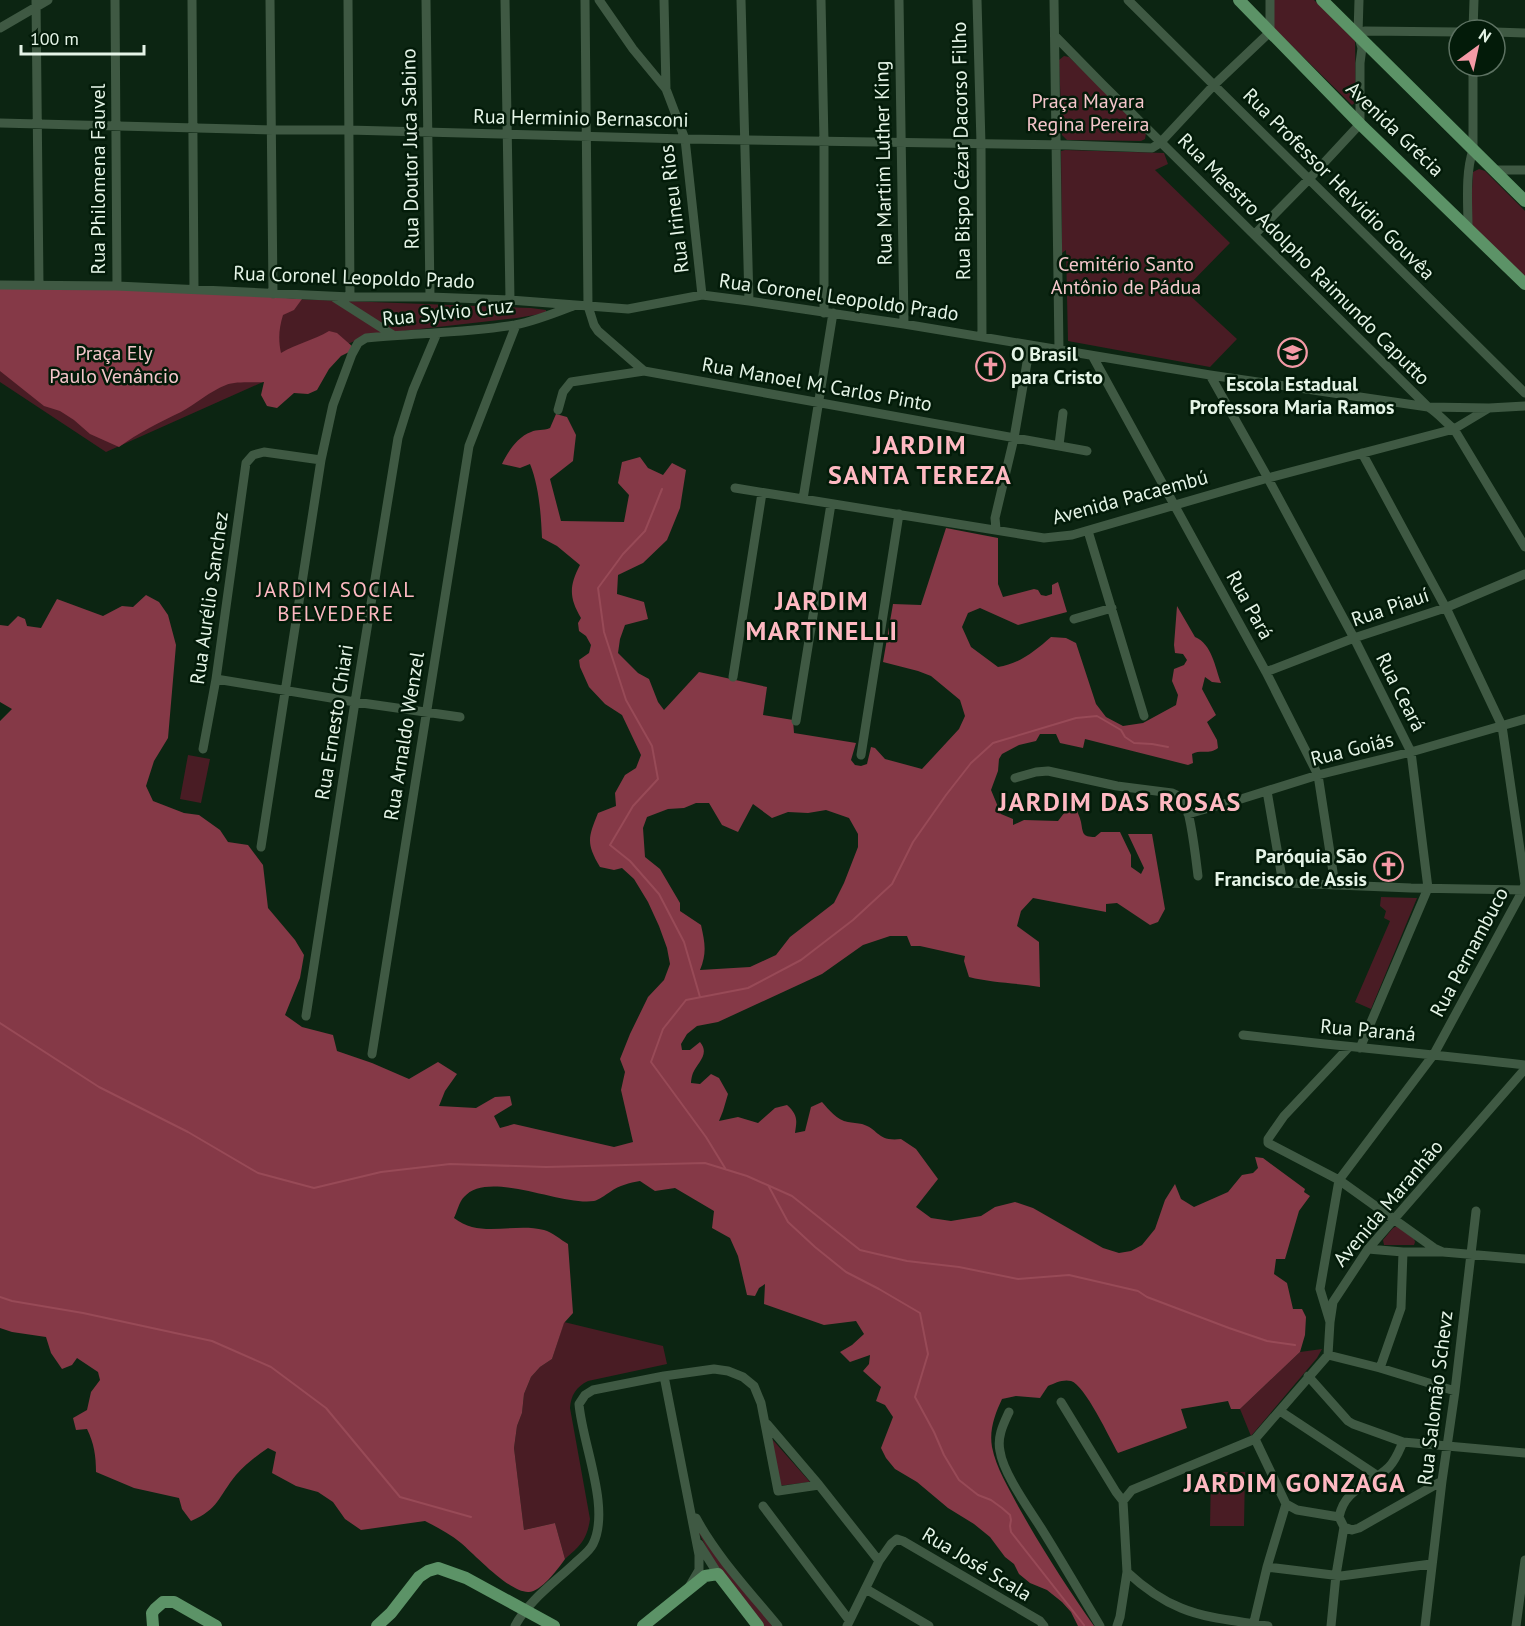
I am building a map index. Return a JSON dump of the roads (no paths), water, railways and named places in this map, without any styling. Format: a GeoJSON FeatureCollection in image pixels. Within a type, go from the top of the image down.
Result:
{"type":"FeatureCollection","features":[{"type":"Feature","properties":{"kind":"main road","name":"Avenida Grécia"},"geometry":{"type":"LineString","coordinates":[[1239,0],[1360,124],[1525,284]]}},
{"type":"Feature","properties":{"kind":"main road"},"geometry":{"type":"LineString","coordinates":[[1322,0],[1525,201]]}},
{"type":"Feature","properties":{"kind":"main road"},"geometry":{"type":"LineString","coordinates":[[377,1626],[391,1613],[419,1577],[438,1568],[466,1578],[554,1626]]}},
{"type":"Feature","properties":{"kind":"main road"},"geometry":{"type":"LineString","coordinates":[[643,1626],[689,1587],[705,1576],[718,1574],[758,1626]]}},
{"type":"Feature","properties":{"kind":"main road"},"geometry":{"type":"LineString","coordinates":[[153,1626],[155,1609],[163,1602],[174,1602],[216,1626]]}},
{"type":"Feature","properties":{"kind":"street"},"geometry":{"type":"LineString","coordinates":[[0,28],[36,4],[48,0]]}},
{"type":"Feature","properties":{"kind":"street","name":"Rua Philomena Fauvel"},"geometry":{"type":"LineString","coordinates":[[115,0],[117,286]]}},
{"type":"Feature","properties":{"kind":"street"},"geometry":{"type":"LineString","coordinates":[[192,0],[194,289]]}},
{"type":"Feature","properties":{"kind":"street"},"geometry":{"type":"LineString","coordinates":[[270,0],[273,294]]}},
{"type":"Feature","properties":{"kind":"street"},"geometry":{"type":"LineString","coordinates":[[348,0],[350,297]]}},
{"type":"Feature","properties":{"kind":"street","name":"Rua Doutor Juca Sabino"},"geometry":{"type":"LineString","coordinates":[[426,0],[430,297]]}},
{"type":"Feature","properties":{"kind":"street"},"geometry":{"type":"LineString","coordinates":[[505,0],[510,300]]}},
{"type":"Feature","properties":{"kind":"street"},"geometry":{"type":"LineString","coordinates":[[585,0],[588,306],[598,331],[644,371]]}},
{"type":"Feature","properties":{"kind":"street","name":"Rua Irineu Rios"},"geometry":{"type":"LineString","coordinates":[[599,0],[633,49],[666,89],[685,139],[702,295]]}},
{"type":"Feature","properties":{"kind":"street"},"geometry":{"type":"LineString","coordinates":[[664,0],[666,89]]}},
{"type":"Feature","properties":{"kind":"street"},"geometry":{"type":"LineString","coordinates":[[741,0],[748,301]]}},
{"type":"Feature","properties":{"kind":"street"},"geometry":{"type":"LineString","coordinates":[[803,499],[819,403],[829,313],[821,0]]}},
{"type":"Feature","properties":{"kind":"street","name":"Rua Martim Luther King"},"geometry":{"type":"LineString","coordinates":[[899,0],[904,324]]}},
{"type":"Feature","properties":{"kind":"street","name":"Rua Bispo Cézar Dacorso Filho"},"geometry":{"type":"LineString","coordinates":[[977,0],[981,144],[982,337]]}},
{"type":"Feature","properties":{"kind":"street"},"geometry":{"type":"LineString","coordinates":[[1054,0],[1059,350]]}},
{"type":"Feature","properties":{"kind":"street","name":"Rua Professor Helvidio Gouvêa"},"geometry":{"type":"LineString","coordinates":[[1128,0],[1525,393]]}},
{"type":"Feature","properties":{"kind":"street"},"geometry":{"type":"LineString","coordinates":[[1160,142],[1270,32],[1270,0]]}},
{"type":"Feature","properties":{"kind":"street"},"geometry":{"type":"LineString","coordinates":[[1255,234],[1310,179],[1360,124],[1362,48],[1358,34],[1359,0]]}},
{"type":"Feature","properties":{"kind":"street"},"geometry":{"type":"LineString","coordinates":[[1473,18],[1474,0]]}},
{"type":"Feature","properties":{"kind":"street"},"geometry":{"type":"LineString","coordinates":[[36,4],[39,285]]}},
{"type":"Feature","properties":{"kind":"street"},"geometry":{"type":"LineString","coordinates":[[1358,34],[1365,31],[1447,32]]}},
{"type":"Feature","properties":{"kind":"street"},"geometry":{"type":"LineString","coordinates":[[1507,32],[1525,33]]}},
{"type":"Feature","properties":{"kind":"street","name":"Rua Maestro Adolpho Raimundo Caputto"},"geometry":{"type":"LineString","coordinates":[[1055,36],[1428,407],[1454,429]]}},
{"type":"Feature","properties":{"kind":"street"},"geometry":{"type":"LineString","coordinates":[[1468,228],[1470,159],[1473,150],[1473,78]]}},
{"type":"Feature","properties":{"kind":"street","name":"Rua Herminio Bernasconi"},"geometry":{"type":"LineString","coordinates":[[0,123],[1152,148],[1160,142]]}},
{"type":"Feature","properties":{"kind":"street"},"geometry":{"type":"LineString","coordinates":[[1494,170],[1525,170]]}},
{"type":"Feature","properties":{"kind":"street","name":"Rua Coronel Leopoldo Prado"},"geometry":{"type":"LineString","coordinates":[[0,285],[117,286],[333,297],[510,300],[628,309],[644,308],[702,295],[904,324],[1093,357],[1428,407],[1525,406]]}},
{"type":"Feature","properties":{"kind":"street"},"geometry":{"type":"LineString","coordinates":[[333,297],[393,335]]}},
{"type":"Feature","properties":{"kind":"street","name":"Rua Sylvio Cruz"},"geometry":{"type":"LineString","coordinates":[[321,460],[333,405],[352,354],[358,343],[366,338],[516,325],[575,305]]}},
{"type":"Feature","properties":{"kind":"street","name":"Rua Arnaldo Wenzel"},"geometry":{"type":"LineString","coordinates":[[372,1054],[468,447],[516,325]]}},
{"type":"Feature","properties":{"kind":"street","name":"Rua Ernesto Chiari"},"geometry":{"type":"LineString","coordinates":[[306,1016],[398,438],[413,390],[437,333]]}},
{"type":"Feature","properties":{"kind":"street"},"geometry":{"type":"LineString","coordinates":[[996,529],[995,518],[1014,438],[1030,345]]}},
{"type":"Feature","properties":{"kind":"street","name":"Rua Pará"},"geometry":{"type":"LineString","coordinates":[[1093,357],[1266,672],[1318,775],[1335,885]]}},
{"type":"Feature","properties":{"kind":"street","name":"Rua Manoel M. Carlos Pinto"},"geometry":{"type":"LineString","coordinates":[[558,410],[563,392],[571,382],[644,371],[1087,451]]}},
{"type":"Feature","properties":{"kind":"street","name":"Rua Ceará"},"geometry":{"type":"LineString","coordinates":[[1210,375],[1354,638],[1411,752],[1428,888]]}},
{"type":"Feature","properties":{"kind":"street","name":"Avenida Pacaembú"},"geometry":{"type":"LineString","coordinates":[[735,488],[1044,538],[1088,531],[1268,478],[1454,429],[1489,408]]}},
{"type":"Feature","properties":{"kind":"street"},"geometry":{"type":"LineString","coordinates":[[1059,445],[1063,413]]}},
{"type":"Feature","properties":{"kind":"street"},"geometry":{"type":"LineString","coordinates":[[1454,429],[1525,547]]}},
{"type":"Feature","properties":{"kind":"street","name":"Rua Aurélio Sanchez"},"geometry":{"type":"LineString","coordinates":[[203,749],[216,679],[246,463],[253,455],[264,452],[321,460]]}},
{"type":"Feature","properties":{"kind":"street","name":"Rua Pernambuco"},"geometry":{"type":"LineString","coordinates":[[1330,1322],[1320,1289],[1340,1180],[1434,1054],[1524,890],[1502,726],[1445,608],[1362,453]]}},
{"type":"Feature","properties":{"kind":"street"},"geometry":{"type":"LineString","coordinates":[[261,847],[321,460]]}},
{"type":"Feature","properties":{"kind":"street"},"geometry":{"type":"LineString","coordinates":[[733,676],[762,492]]}},
{"type":"Feature","properties":{"kind":"street"},"geometry":{"type":"LineString","coordinates":[[796,721],[831,504]]}},
{"type":"Feature","properties":{"kind":"street"},"geometry":{"type":"LineString","coordinates":[[861,755],[899,514]]}},
{"type":"Feature","properties":{"kind":"street"},"geometry":{"type":"LineString","coordinates":[[1088,531],[1144,716]]}},
{"type":"Feature","properties":{"kind":"street","name":"Rua Piauí"},"geometry":{"type":"LineString","coordinates":[[1266,672],[1354,638],[1445,608],[1525,574]]}},
{"type":"Feature","properties":{"kind":"street"},"geometry":{"type":"LineString","coordinates":[[1074,619],[1112,608]]}},
{"type":"Feature","properties":{"kind":"street"},"geometry":{"type":"LineString","coordinates":[[216,679],[460,717]]}},
{"type":"Feature","properties":{"kind":"street","name":"Rua Goiás"},"geometry":{"type":"LineString","coordinates":[[1188,814],[1318,775],[1411,752],[1525,719]]}},
{"type":"Feature","properties":{"kind":"street"},"geometry":{"type":"LineString","coordinates":[[1015,778],[1048,771],[1117,786],[1173,793],[1179,796],[1185,803],[1188,814],[1198,876]]}},
{"type":"Feature","properties":{"kind":"street"},"geometry":{"type":"LineString","coordinates":[[1267,791],[1281,874],[1287,883],[1524,890]]}},
{"type":"Feature","properties":{"kind":"street"},"geometry":{"type":"LineString","coordinates":[[1360,1048],[1428,888]]}},
{"type":"Feature","properties":{"kind":"street","name":"Rua Paraná"},"geometry":{"type":"LineString","coordinates":[[1242,1035],[1434,1054],[1525,1067]]}},
{"type":"Feature","properties":{"kind":"street"},"geometry":{"type":"LineString","coordinates":[[1348,1047],[1284,1116],[1268,1139],[1268,1143],[1340,1180],[1434,1248],[1443,1252]]}},
{"type":"Feature","properties":{"kind":"street","name":"Avenida Maranhão"},"geometry":{"type":"LineString","coordinates":[[1328,1355],[1332,1306],[1336,1295],[1368,1250],[1525,1067]]}},
{"type":"Feature","properties":{"kind":"street","name":"Rua Salomão Schevz"},"geometry":{"type":"LineString","coordinates":[[1425,1626],[1476,1211]]}},
{"type":"Feature","properties":{"kind":"street"},"geometry":{"type":"LineString","coordinates":[[1368,1250],[1443,1252],[1525,1259]]}},
{"type":"Feature","properties":{"kind":"street"},"geometry":{"type":"LineString","coordinates":[[1380,1368],[1401,1308],[1402,1252]]}},
{"type":"Feature","properties":{"kind":"street"},"geometry":{"type":"LineString","coordinates":[[1123,1501],[1132,1490],[1255,1439],[1328,1355],[1455,1391]]}},
{"type":"Feature","properties":{"kind":"street"},"geometry":{"type":"LineString","coordinates":[[515,1626],[526,1609],[589,1550],[599,1528],[599,1503],[579,1404],[593,1390],[714,1369],[743,1377],[754,1386],[761,1403],[778,1491],[819,1485]]}},
{"type":"Feature","properties":{"kind":"street"},"geometry":{"type":"LineString","coordinates":[[1308,1376],[1353,1424],[1403,1442],[1525,1453]]}},
{"type":"Feature","properties":{"kind":"street"},"geometry":{"type":"LineString","coordinates":[[664,1377],[697,1542],[699,1570],[689,1587]]}},
{"type":"Feature","properties":{"kind":"street"},"geometry":{"type":"LineString","coordinates":[[1060,1402],[1123,1501],[1127,1572],[1117,1626]]}},
{"type":"Feature","properties":{"kind":"street"},"geometry":{"type":"LineString","coordinates":[[1280,1411],[1378,1476]]}},
{"type":"Feature","properties":{"kind":"street"},"geometry":{"type":"LineString","coordinates":[[1009,1412],[1001,1428],[1000,1451],[1003,1463],[1100,1626]]}},
{"type":"Feature","properties":{"kind":"street"},"geometry":{"type":"LineString","coordinates":[[763,1506],[848,1623],[879,1561],[819,1485],[765,1422]]}},
{"type":"Feature","properties":{"kind":"street"},"geometry":{"type":"LineString","coordinates":[[1255,1439],[1286,1504],[1297,1510],[1339,1517]]}},
{"type":"Feature","properties":{"kind":"street"},"geometry":{"type":"LineString","coordinates":[[1331,1626],[1344,1527],[1339,1517],[1343,1504],[1354,1491],[1384,1472],[1394,1461],[1403,1442]]}},
{"type":"Feature","properties":{"kind":"street"},"geometry":{"type":"LineString","coordinates":[[1344,1527],[1352,1530],[1359,1528],[1442,1481]]}},
{"type":"Feature","properties":{"kind":"street"},"geometry":{"type":"LineString","coordinates":[[1253,1625],[1286,1504]]}},
{"type":"Feature","properties":{"kind":"street"},"geometry":{"type":"LineString","coordinates":[[691,1510],[730,1568],[778,1626]]}},
{"type":"Feature","properties":{"kind":"street","name":"Rua José Scala"},"geometry":{"type":"LineString","coordinates":[[879,1561],[891,1544],[897,1539],[903,1541],[1044,1626]]}},
{"type":"Feature","properties":{"kind":"street"},"geometry":{"type":"LineString","coordinates":[[697,1542],[718,1574]]}},
{"type":"Feature","properties":{"kind":"street"},"geometry":{"type":"LineString","coordinates":[[1516,1626],[1525,1560]]}},
{"type":"Feature","properties":{"kind":"street"},"geometry":{"type":"LineString","coordinates":[[1267,1567],[1336,1575],[1431,1564]]}},
{"type":"Feature","properties":{"kind":"street"},"geometry":{"type":"LineString","coordinates":[[1127,1572],[1153,1593],[1180,1608],[1194,1613],[1268,1626]]}},
{"type":"Feature","properties":{"kind":"street"},"geometry":{"type":"LineString","coordinates":[[866,1589],[929,1626]]}},
{"type":"Feature","properties":{"kind":"waterway"},"geometry":{"type":"LineString","coordinates":[[662,489],[645,531],[623,554],[598,588],[604,632],[626,700],[652,746],[658,779],[633,806],[610,845],[630,861],[659,894],[684,942],[700,997]]}},
{"type":"Feature","properties":{"kind":"waterway"},"geometry":{"type":"LineString","coordinates":[[725,1168],[706,1137],[651,1062],[663,1029],[686,1000],[748,988],[801,960],[853,920],[892,884],[913,842],[946,795],[971,763],[993,743],[1076,718],[1097,716],[1121,730],[1125,737],[1134,743],[1168,747]]}},
{"type":"Feature","properties":{"kind":"waterway"},"geometry":{"type":"LineString","coordinates":[[0,1023],[99,1087],[188,1132],[258,1173],[314,1188],[381,1172],[450,1164],[546,1167],[705,1163],[747,1176],[792,1196],[860,1250],[907,1261],[959,1267],[1018,1279],[1069,1275],[1138,1291],[1147,1297],[1229,1328],[1267,1341],[1295,1345]]}},
{"type":"Feature","properties":{"kind":"waterway"},"geometry":{"type":"LineString","coordinates":[[768,1185],[788,1222],[815,1247],[846,1272],[920,1313],[928,1354],[915,1397],[944,1455],[959,1480],[1010,1515],[1011,1532],[1084,1625]]}},
{"type":"Feature","properties":{"kind":"waterway"},"geometry":{"type":"LineString","coordinates":[[0,1297],[212,1341],[271,1367],[326,1408],[400,1497],[471,1517]]}},
{"type":"Feature","properties":{"kind":"place","name":"Escola Estadual Professora Maria Ramos"},"geometry":{"type":"Point","coordinates":[1292,353]}},
{"type":"Feature","properties":{"kind":"place","name":"O Brasil para Cristo"},"geometry":{"type":"Point","coordinates":[990,366]}},
{"type":"Feature","properties":{"kind":"place","name":"Paróquia São Francisco de Assis"},"geometry":{"type":"Point","coordinates":[1388,867]}},
{"type":"Feature","properties":{"kind":"district","name":"JARDIM SANTA TEREZA"},"geometry":{"type":"Point","coordinates":[920,459]}},
{"type":"Feature","properties":{"kind":"district","name":"JARDIM SOCIAL BELVEDERE"},"geometry":{"type":"Point","coordinates":[336,601]}},
{"type":"Feature","properties":{"kind":"district","name":"JARDIM MARTINELLI"},"geometry":{"type":"Point","coordinates":[822,615]}},
{"type":"Feature","properties":{"kind":"district","name":"JARDIM DAS ROSAS"},"geometry":{"type":"Point","coordinates":[1120,801]}},
{"type":"Feature","properties":{"kind":"district","name":"JARDIM GONZAGA"},"geometry":{"type":"Point","coordinates":[1295,1482]}},
{"type":"Feature","properties":{"kind":"park label","name":"Praça Mayara Regina Pereira"},"geometry":{"type":"Point","coordinates":[1088,112]}},
{"type":"Feature","properties":{"kind":"park label","name":"Cemitério Santo Antônio de Pádua"},"geometry":{"type":"Point","coordinates":[1126,276]}},
{"type":"Feature","properties":{"kind":"park label","name":"Praça Ely Paulo Venâncio"},"geometry":{"type":"Point","coordinates":[114,364]}}]}
